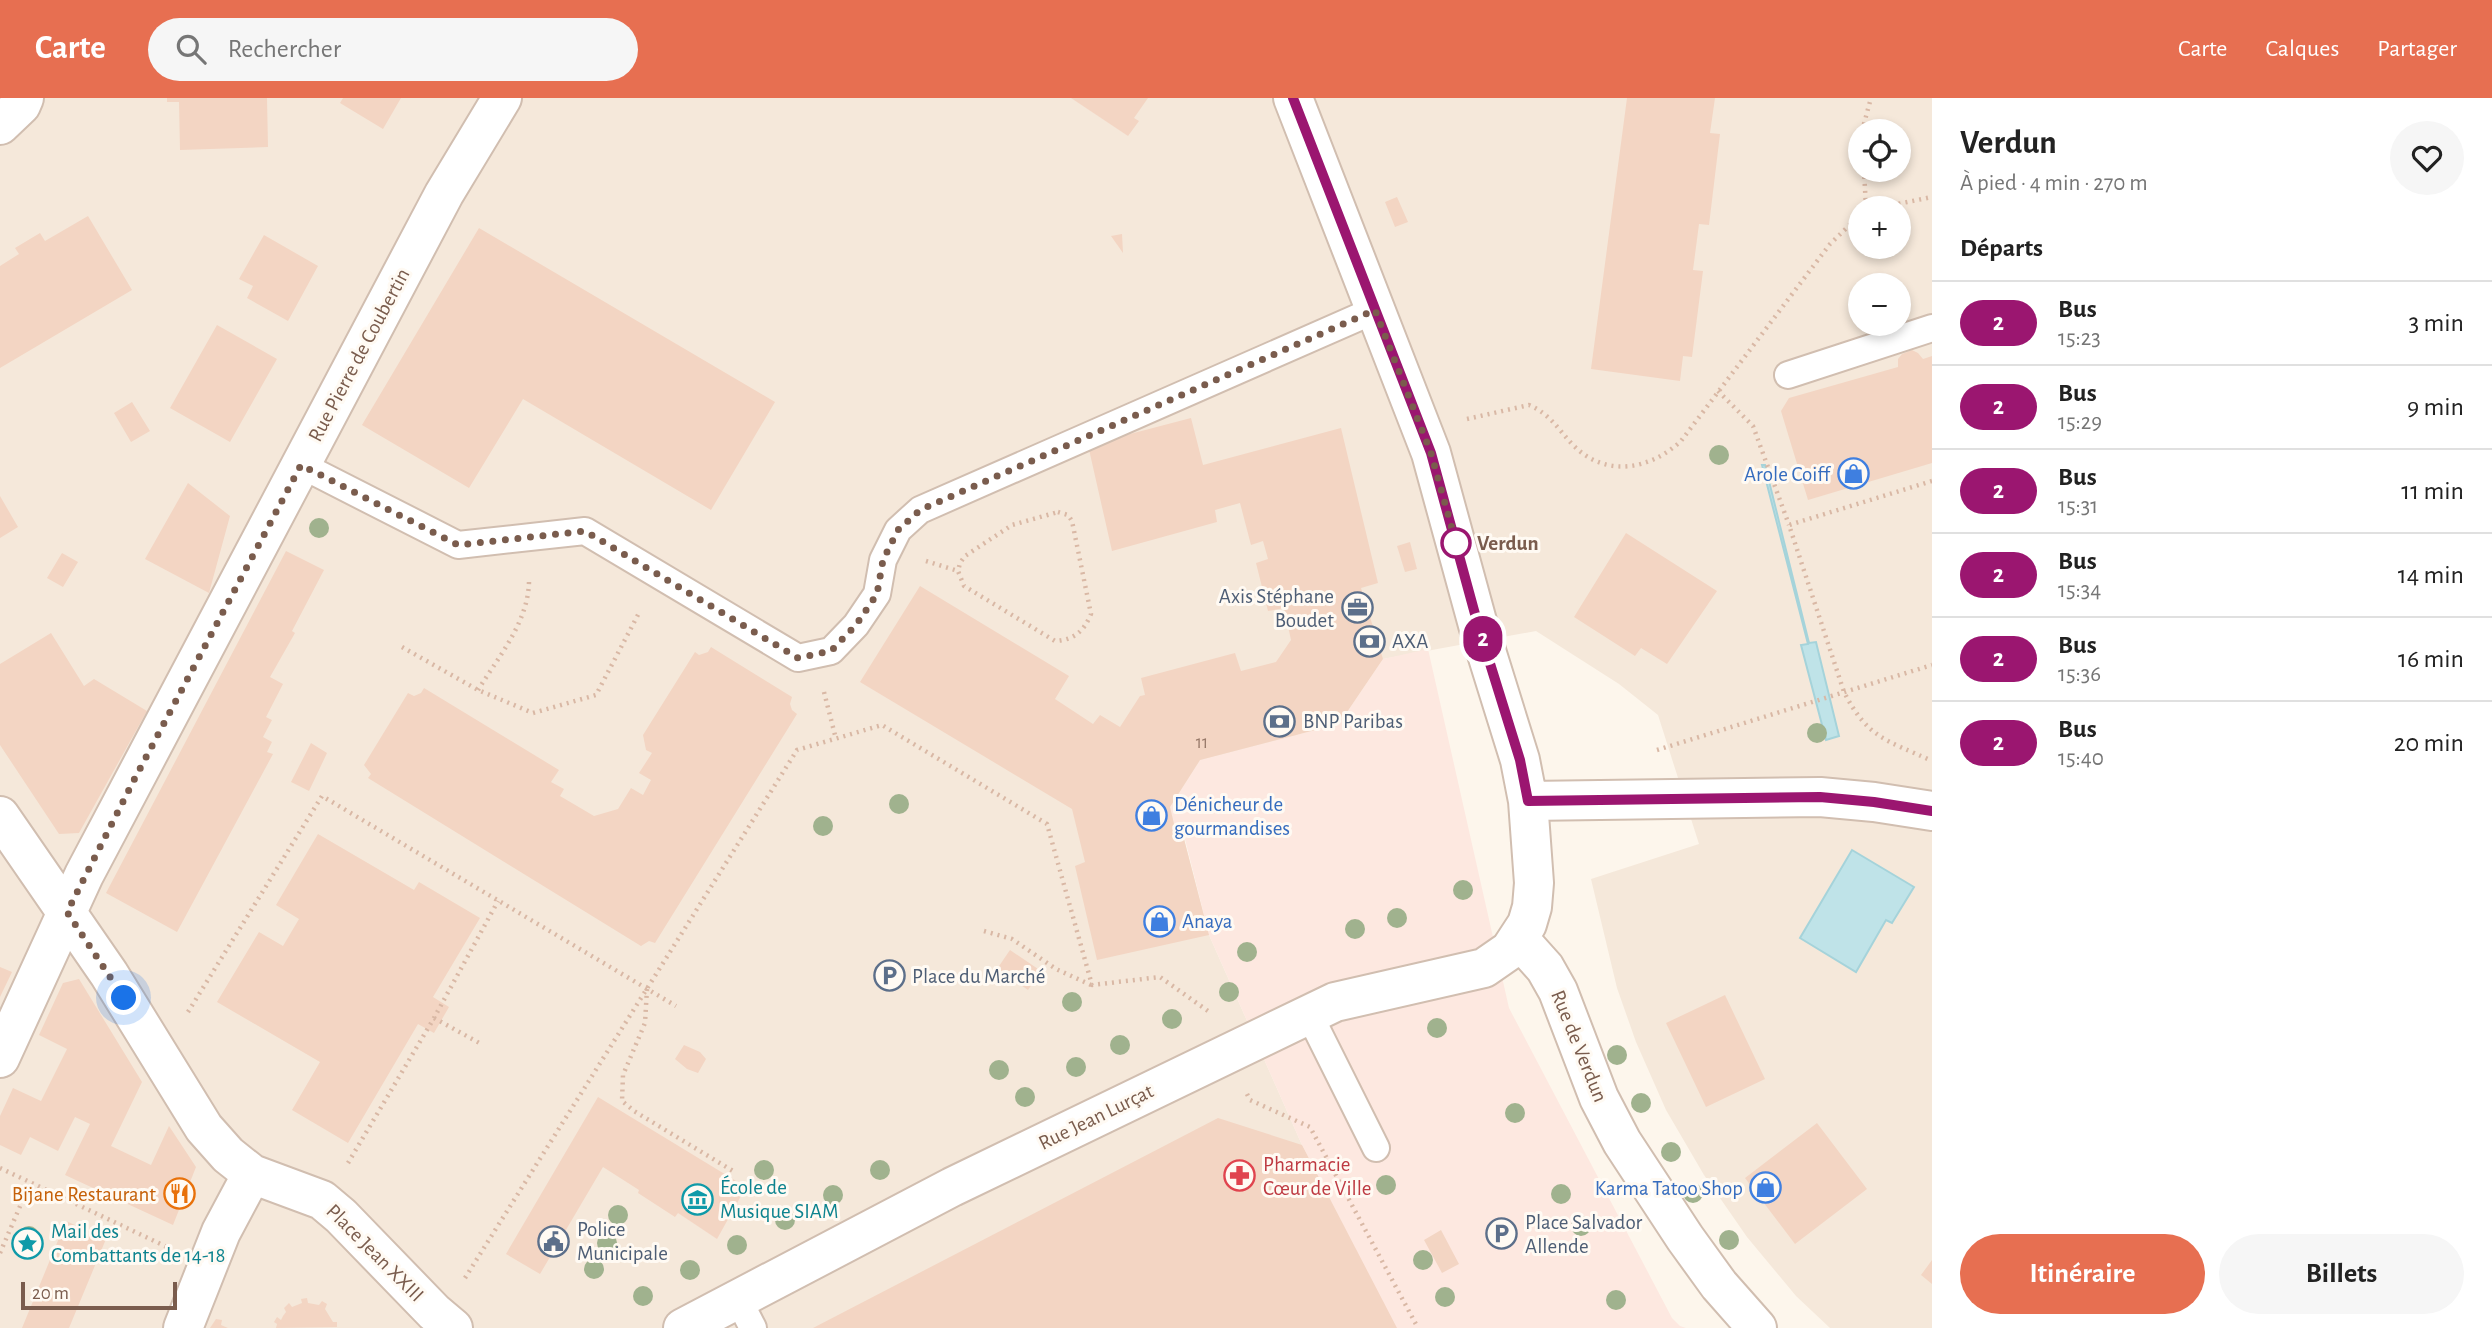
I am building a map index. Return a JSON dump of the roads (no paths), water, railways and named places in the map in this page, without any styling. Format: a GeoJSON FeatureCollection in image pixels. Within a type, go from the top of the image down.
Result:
{"type":"FeatureCollection","features":[{"type":"Feature","properties":{"kind":"street"},"geometry":{"type":"LineString","coordinates":[[0,125],[21,105],[24,98]]}},
{"type":"Feature","properties":{"kind":"street","name":"Rue Pierre de Coubertin"},"geometry":{"type":"LineString","coordinates":[[0,1058],[67,912],[116,814],[444,194],[502,98]]}},
{"type":"Feature","properties":{"kind":"street"},"geometry":{"type":"LineString","coordinates":[[1293,98],[1431,453],[1478,625],[1520,760],[1528,801],[1534,883],[1532,907],[1519,939]]}},
{"type":"Feature","properties":{"kind":"street"},"geometry":{"type":"LineString","coordinates":[[1528,801],[1820,797],[1932,811]]}},
{"type":"Feature","properties":{"kind":"street","name":"Place Jean XXIII"},"geometry":{"type":"LineString","coordinates":[[0,816],[109,974],[204,1128],[228,1155],[252,1174],[321,1200],[341,1216],[434,1312],[453,1328]]}},
{"type":"Feature","properties":{"kind":"street","name":"Rue Jean Lurçat"},"geometry":{"type":"LineString","coordinates":[[683,1328],[745,1314],[952,1187],[1309,1014],[1335,1002],[1484,968],[1499,959],[1519,939]]}},
{"type":"Feature","properties":{"kind":"street","name":"Rue de Verdun"},"geometry":{"type":"LineString","coordinates":[[1519,939],[1545,968],[1558,991],[1599,1098],[1622,1142],[1719,1285],[1757,1328]]}},
{"type":"Feature","properties":{"kind":"street"},"geometry":{"type":"LineString","coordinates":[[183,1328],[221,1232],[252,1174]]}},
{"type":"Feature","properties":{"kind":"lane"},"geometry":{"type":"LineString","coordinates":[[301,465],[458,545],[585,531],[798,658],[831,651],[856,625],[877,594],[883,560],[898,530],[920,510],[1375,310]]}},
{"type":"Feature","properties":{"kind":"lane"},"geometry":{"type":"LineString","coordinates":[[1788,375],[1932,328]]}},
{"type":"Feature","properties":{"kind":"lane"},"geometry":{"type":"LineString","coordinates":[[1309,1014],[1376,1148]]}},
{"type":"Feature","properties":{"kind":"water"},"geometry":{"type":"Polygon","coordinates":[[[1762,465],[1765,465],[1809,643],[1816,642],[1839,736],[1826,740],[1801,645],[1808,644],[1762,465]]]}},
{"type":"Feature","properties":{"kind":"water"},"geometry":{"type":"Polygon","coordinates":[[[1852,850],[1914,887],[1892,923],[1886,920],[1856,972],[1800,938],[1852,850]]]}},
{"type":"Feature","properties":{"kind":"place","name":"Arole Coiff"},"geometry":{"type":"Point","coordinates":[1853,474]}},
{"type":"Feature","properties":{"kind":"place","name":"Verdun"},"geometry":{"type":"Point","coordinates":[1456,543]}},
{"type":"Feature","properties":{"kind":"place","name":"Axis Stéphane Boudet"},"geometry":{"type":"Point","coordinates":[1357,608]}},
{"type":"Feature","properties":{"kind":"place","name":"AXA"},"geometry":{"type":"Point","coordinates":[1369,641]}},
{"type":"Feature","properties":{"kind":"place","name":"BNP Paribas"},"geometry":{"type":"Point","coordinates":[1280,721]}},
{"type":"Feature","properties":{"kind":"place","name":"Dénicheur de gourmandises"},"geometry":{"type":"Point","coordinates":[1151,816]}},
{"type":"Feature","properties":{"kind":"place","name":"Anaya"},"geometry":{"type":"Point","coordinates":[1159,921]}},
{"type":"Feature","properties":{"kind":"place","name":"Place du Marché"},"geometry":{"type":"Point","coordinates":[889,976]}},
{"type":"Feature","properties":{"kind":"place","name":"Pharmacie Cœur de Ville"},"geometry":{"type":"Point","coordinates":[1240,1176]}},
{"type":"Feature","properties":{"kind":"place","name":"Karma Tatoo Shop"},"geometry":{"type":"Point","coordinates":[1766,1188]}},
{"type":"Feature","properties":{"kind":"place","name":"Bijane Restaurant"},"geometry":{"type":"Point","coordinates":[179,1194]}},
{"type":"Feature","properties":{"kind":"place","name":"École de Musique SIAM"},"geometry":{"type":"Point","coordinates":[697,1199]}},
{"type":"Feature","properties":{"kind":"place","name":"Place Salvador Allende"},"geometry":{"type":"Point","coordinates":[1502,1234]}},
{"type":"Feature","properties":{"kind":"place","name":"Police Municipale"},"geometry":{"type":"Point","coordinates":[554,1241]}},
{"type":"Feature","properties":{"kind":"place","name":"Mail des Combattants de 14-18"},"geometry":{"type":"Point","coordinates":[28,1243]}}]}
